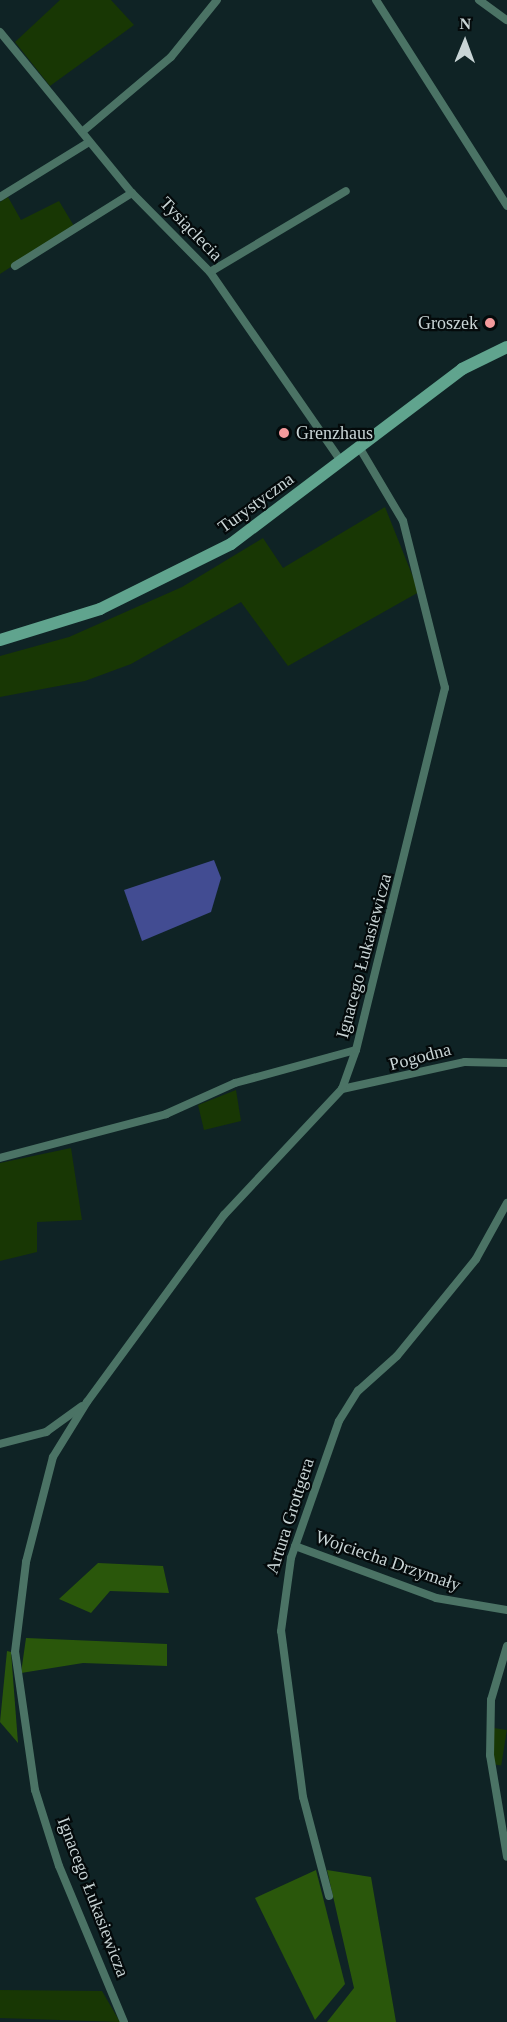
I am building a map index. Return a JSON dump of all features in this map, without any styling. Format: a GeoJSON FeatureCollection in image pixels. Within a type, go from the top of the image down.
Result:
{"type":"FeatureCollection","features":[{"type":"Feature","properties":{"kind":"main road","name":"Turystyczna"},"geometry":{"type":"LineString","coordinates":[[0,640],[151,588],[231,544],[462,369],[507,347]]}},
{"type":"Feature","properties":{"kind":"street"},"geometry":{"type":"LineString","coordinates":[[82,132],[171,57],[217,0]]}},
{"type":"Feature","properties":{"kind":"street"},"geometry":{"type":"LineString","coordinates":[[376,0],[507,206]]}},
{"type":"Feature","properties":{"kind":"street"},"geometry":{"type":"LineString","coordinates":[[479,0],[507,20]]}},
{"type":"Feature","properties":{"kind":"street","name":"Tysiąclecia"},"geometry":{"type":"LineString","coordinates":[[0,32],[132,193],[210,272],[341,461]]}},
{"type":"Feature","properties":{"kind":"street"},"geometry":{"type":"LineString","coordinates":[[0,197],[90,142]]}},
{"type":"Feature","properties":{"kind":"street"},"geometry":{"type":"LineString","coordinates":[[210,272],[346,190]]}},
{"type":"Feature","properties":{"kind":"street"},"geometry":{"type":"LineString","coordinates":[[15,266],[132,193]]}},
{"type":"Feature","properties":{"kind":"street","name":"Ignacego Łukasiewicza"},"geometry":{"type":"LineString","coordinates":[[124,2022],[59,1866],[35,1790],[15,1652],[26,1562],[53,1457],[87,1402],[217,1223],[342,1089],[357,1050],[445,688],[403,521],[359,447]]}},
{"type":"Feature","properties":{"kind":"street"},"geometry":{"type":"LineString","coordinates":[[0,1158],[166,1114],[235,1083],[357,1050]]}},
{"type":"Feature","properties":{"kind":"street","name":"Pogodna"},"geometry":{"type":"LineString","coordinates":[[342,1089],[465,1062],[507,1063]]}},
{"type":"Feature","properties":{"kind":"street","name":"Artura Grottgera"},"geometry":{"type":"LineString","coordinates":[[328,1896],[303,1797],[281,1631],[295,1546],[339,1421],[358,1391],[397,1356],[476,1259],[507,1203]]}},
{"type":"Feature","properties":{"kind":"street","name":"Ignacego Łukasiewicza"},"geometry":{"type":"LineString","coordinates":[[0,1444],[46,1432],[87,1402]]}},
{"type":"Feature","properties":{"kind":"street","name":"Wojciecha Drzymały"},"geometry":{"type":"LineString","coordinates":[[295,1546],[436,1598],[507,1611]]}},
{"type":"Feature","properties":{"kind":"street"},"geometry":{"type":"LineString","coordinates":[[507,1646],[491,1700],[490,1755],[507,1857]]}},
{"type":"Feature","properties":{"kind":"green space"},"geometry":{"type":"Polygon","coordinates":[[[60,0],[111,0],[134,25],[50,86],[15,42],[60,0]]]}},
{"type":"Feature","properties":{"kind":"green space"},"geometry":{"type":"Polygon","coordinates":[[[8,197],[21,220],[59,201],[74,226],[0,274],[0,202],[8,197]]]}},
{"type":"Feature","properties":{"kind":"green space"},"geometry":{"type":"Polygon","coordinates":[[[385,507],[419,592],[288,666],[241,602],[131,664],[85,681],[0,697],[0,656],[69,637],[182,587],[263,538],[283,568],[385,507]]]}},
{"type":"Feature","properties":{"kind":"green space"},"geometry":{"type":"Polygon","coordinates":[[[236,1090],[241,1121],[204,1130],[198,1105],[236,1090]]]}},
{"type":"Feature","properties":{"kind":"green space"},"geometry":{"type":"Polygon","coordinates":[[[71,1148],[82,1220],[37,1222],[37,1252],[0,1261],[0,1163],[71,1148]]]}},
{"type":"Feature","properties":{"kind":"green space"},"geometry":{"type":"Polygon","coordinates":[[[98,1563],[163,1566],[169,1593],[110,1591],[91,1613],[59,1599],[98,1563]]]}},
{"type":"Feature","properties":{"kind":"green space"},"geometry":{"type":"Polygon","coordinates":[[[26,1638],[167,1644],[167,1666],[83,1663],[21,1673],[26,1638]]]}},
{"type":"Feature","properties":{"kind":"green space"},"geometry":{"type":"Polygon","coordinates":[[[7,1651],[11,1652],[18,1743],[0,1722],[7,1651]]]}},
{"type":"Feature","properties":{"kind":"green space"},"geometry":{"type":"Polygon","coordinates":[[[494,1728],[507,1730],[501,1766],[488,1764],[494,1728]]]}},
{"type":"Feature","properties":{"kind":"green space"},"geometry":{"type":"Polygon","coordinates":[[[316,1870],[345,1984],[315,2020],[255,1898],[316,1870]]]}},
{"type":"Feature","properties":{"kind":"green space"},"geometry":{"type":"Polygon","coordinates":[[[327,1870],[371,1877],[396,2022],[327,2022],[354,1988],[327,1870]]]}},
{"type":"Feature","properties":{"kind":"green space"},"geometry":{"type":"Polygon","coordinates":[[[0,1990],[102,1991],[120,2022],[0,2018],[0,1990]]]}},
{"type":"Feature","properties":{"kind":"water"},"geometry":{"type":"Polygon","coordinates":[[[214,860],[221,878],[211,912],[142,941],[124,890],[214,860]]]}},
{"type":"Feature","properties":{"kind":"place","name":"Groszek"},"geometry":{"type":"Point","coordinates":[490,323]}},
{"type":"Feature","properties":{"kind":"place","name":"Grenzhaus"},"geometry":{"type":"Point","coordinates":[284,433]}}]}
